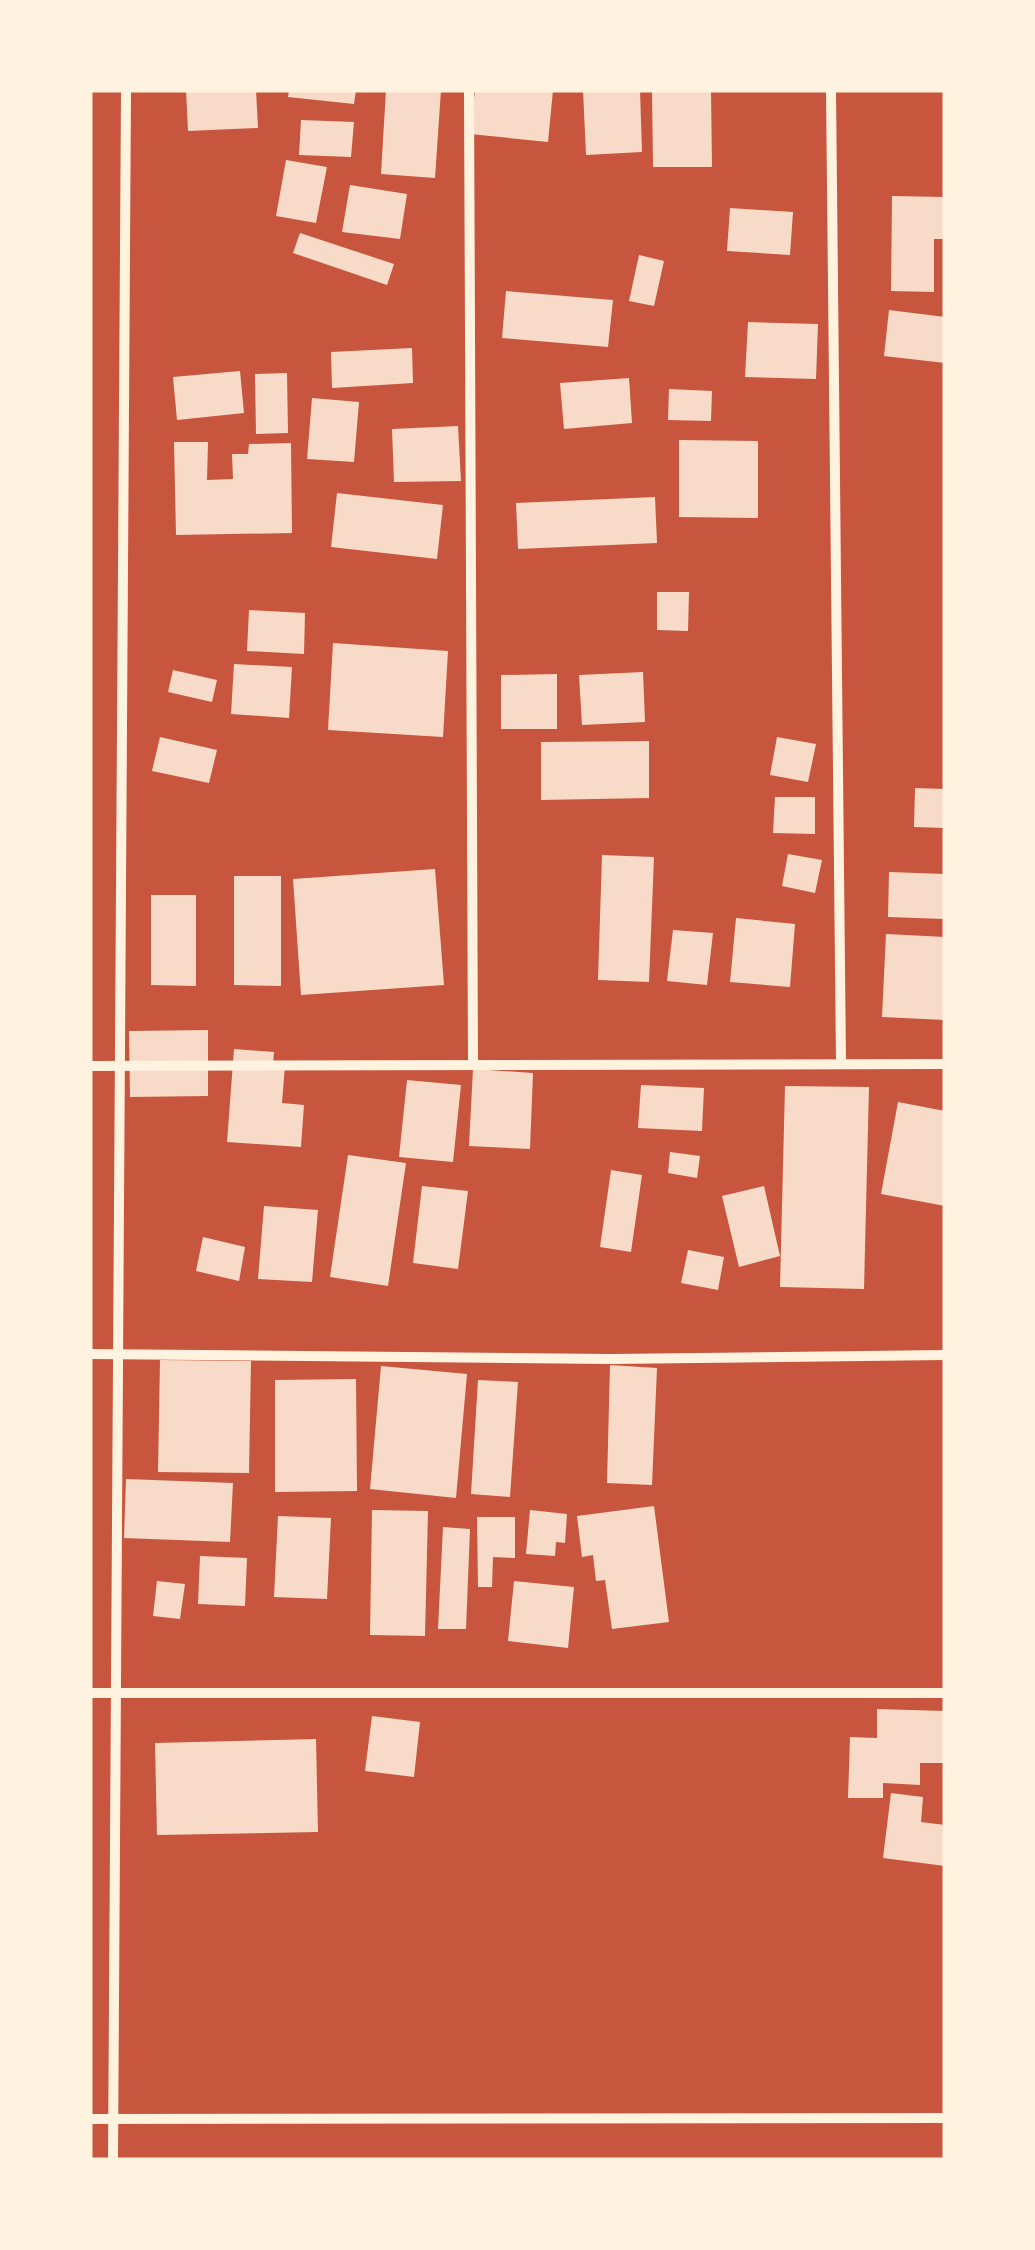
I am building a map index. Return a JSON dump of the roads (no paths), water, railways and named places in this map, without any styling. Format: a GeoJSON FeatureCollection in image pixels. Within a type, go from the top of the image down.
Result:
{"type":"FeatureCollection","features":[{"type":"Feature","properties":{"kind":"street"},"geometry":{"type":"LineString","coordinates":[[113,2160],[126,90]]}},
{"type":"Feature","properties":{"kind":"street"},"geometry":{"type":"LineString","coordinates":[[470,90],[473,1065]]}},
{"type":"Feature","properties":{"kind":"street"},"geometry":{"type":"LineString","coordinates":[[831,90],[841,1064]]}},
{"type":"Feature","properties":{"kind":"street"},"geometry":{"type":"LineString","coordinates":[[90,1066],[945,1064]]}},
{"type":"Feature","properties":{"kind":"street"},"geometry":{"type":"LineString","coordinates":[[90,1354],[610,1359],[945,1356]]}},
{"type":"Feature","properties":{"kind":"street"},"geometry":{"type":"LineString","coordinates":[[90,1693],[945,1692]]}},
{"type":"Feature","properties":{"kind":"street"},"geometry":{"type":"LineString","coordinates":[[90,2119],[945,2118]]}}]}
